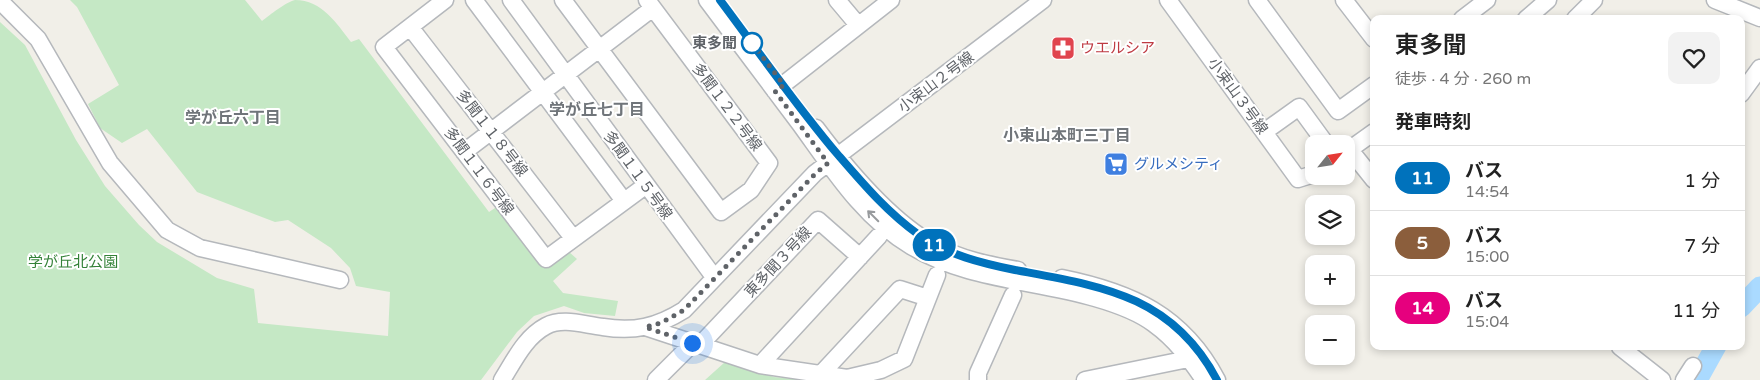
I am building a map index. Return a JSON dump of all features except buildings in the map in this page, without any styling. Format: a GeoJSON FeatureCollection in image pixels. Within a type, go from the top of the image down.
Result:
{"type":"FeatureCollection","features":[{"type":"Feature","properties":{"kind":"street","name":"多聞１１６号線"},"geometry":{"type":"LineString","coordinates":[[445,0],[384,47],[546,259],[645,186]]}},
{"type":"Feature","properties":{"kind":"street"},"geometry":{"type":"LineString","coordinates":[[474,0],[624,202]]}},
{"type":"Feature","properties":{"kind":"street","name":"多聞１１５号線"},"geometry":{"type":"LineString","coordinates":[[511,0],[645,186],[714,277]]}},
{"type":"Feature","properties":{"kind":"street","name":"多聞１２２号線"},"geometry":{"type":"LineString","coordinates":[[563,0],[721,212],[751,190],[769,163],[650,4]]}},
{"type":"Feature","properties":{"kind":"street"},"geometry":{"type":"LineString","coordinates":[[707,0],[780,88]]}},
{"type":"Feature","properties":{"kind":"street"},"geometry":{"type":"LineString","coordinates":[[720,0],[780,88],[833,159],[850,191],[894,235],[919,251],[963,270],[1082,294],[1122,307],[1153,323],[1179,346],[1196,357],[1217,380]]}},
{"type":"Feature","properties":{"kind":"street"},"geometry":{"type":"LineString","coordinates":[[837,0],[858,25]]}},
{"type":"Feature","properties":{"kind":"street"},"geometry":{"type":"LineString","coordinates":[[780,88],[891,0]]}},
{"type":"Feature","properties":{"kind":"street","name":"小束山２号線"},"geometry":{"type":"LineString","coordinates":[[645,327],[661,323],[684,310],[816,173],[1043,0]]}},
{"type":"Feature","properties":{"kind":"street","name":"小束山３号線"},"geometry":{"type":"LineString","coordinates":[[1168,0],[1298,179],[1305,177]]}},
{"type":"Feature","properties":{"kind":"street"},"geometry":{"type":"LineString","coordinates":[[1258,0],[1338,111],[1370,88]]}},
{"type":"Feature","properties":{"kind":"street"},"geometry":{"type":"LineString","coordinates":[[1344,0],[1370,34]]}},
{"type":"Feature","properties":{"kind":"street"},"geometry":{"type":"LineString","coordinates":[[1467,15],[1487,0]]}},
{"type":"Feature","properties":{"kind":"street"},"geometry":{"type":"LineString","coordinates":[[1531,15],[1548,0]]}},
{"type":"Feature","properties":{"kind":"street"},"geometry":{"type":"LineString","coordinates":[[1579,15],[1594,0]]}},
{"type":"Feature","properties":{"kind":"street"},"geometry":{"type":"LineString","coordinates":[[1715,0],[1760,18]]}},
{"type":"Feature","properties":{"kind":"street"},"geometry":{"type":"LineString","coordinates":[[0,1],[38,39],[110,163],[167,230],[200,248],[340,280]]}},
{"type":"Feature","properties":{"kind":"street"},"geometry":{"type":"LineString","coordinates":[[464,152],[600,49],[650,4]]}},
{"type":"Feature","properties":{"kind":"street","name":"多聞１１８号線"},"geometry":{"type":"LineString","coordinates":[[410,27],[573,238]]}},
{"type":"Feature","properties":{"kind":"street"},"geometry":{"type":"LineString","coordinates":[[1745,86],[1760,68]]}},
{"type":"Feature","properties":{"kind":"street"},"geometry":{"type":"LineString","coordinates":[[1264,132],[1299,107],[1319,135]]}},
{"type":"Feature","properties":{"kind":"street"},"geometry":{"type":"LineString","coordinates":[[1355,146],[1370,135]]}},
{"type":"Feature","properties":{"kind":"street"},"geometry":{"type":"LineString","coordinates":[[1355,159],[1370,175]]}},
{"type":"Feature","properties":{"kind":"street","name":"東多聞３号線"},"geometry":{"type":"LineString","coordinates":[[696,344],[818,220],[860,257]]}},
{"type":"Feature","properties":{"kind":"street"},"geometry":{"type":"LineString","coordinates":[[760,365],[879,236]]}},
{"type":"Feature","properties":{"kind":"street"},"geometry":{"type":"LineString","coordinates":[[502,380],[525,344],[538,332],[554,323],[566,322],[628,329],[645,327],[760,365],[847,378],[881,370],[904,359],[937,275]]}},
{"type":"Feature","properties":{"kind":"street"},"geometry":{"type":"LineString","coordinates":[[820,374],[900,289],[928,298]]}},
{"type":"Feature","properties":{"kind":"street"},"geometry":{"type":"LineString","coordinates":[[978,380],[978,373],[1013,296]]}},
{"type":"Feature","properties":{"kind":"street"},"geometry":{"type":"LineString","coordinates":[[656,380],[696,344]]}},
{"type":"Feature","properties":{"kind":"street"},"geometry":{"type":"LineString","coordinates":[[1625,350],[1662,380]]}},
{"type":"Feature","properties":{"kind":"street"},"geometry":{"type":"LineString","coordinates":[[1085,380],[1196,357]]}},
{"type":"Feature","properties":{"kind":"street"},"geometry":{"type":"LineString","coordinates":[[1196,357],[1204,380]]}},
{"type":"Feature","properties":{"kind":"green space","name":"学が丘北公園"},"geometry":{"type":"Polygon","coordinates":[[[70,0],[245,0],[262,21],[291,1],[305,1],[313,4],[328,14],[351,42],[359,39],[489,212],[498,206],[545,266],[568,251],[577,259],[553,281],[563,293],[618,301],[615,316],[584,313],[564,306],[534,316],[517,332],[481,380],[0,380],[0,22],[25,45],[76,140],[105,186],[139,225],[157,242],[217,278],[254,289],[258,323],[388,336],[390,292],[356,286],[350,268],[331,248],[288,220],[275,222],[197,192],[147,129],[122,143],[100,128],[88,104],[119,85],[77,7],[70,0]]]}},
{"type":"Feature","properties":{"kind":"green space"},"geometry":{"type":"Polygon","coordinates":[[[725,362],[774,377],[804,380],[705,380],[725,362]]]}},
{"type":"Feature","properties":{"kind":"waterway"},"geometry":{"type":"LineString","coordinates":[[1745,303],[1760,287]]}},
{"type":"Feature","properties":{"kind":"waterway"},"geometry":{"type":"LineString","coordinates":[[1697,380],[1714,350]]}},
{"type":"Feature","properties":{"kind":"bus line","name":"11"},"geometry":{"type":"LineString","coordinates":[[720,0],[828,143],[870,193],[903,223],[934,245],[974,261],[1102,287],[1135,299],[1178,328],[1203,355],[1217,380]]}},
{"type":"Feature","properties":{"kind":"place","name":"東多聞"},"geometry":{"type":"Point","coordinates":[752,43]}},
{"type":"Feature","properties":{"kind":"place","name":"ウエルシア"},"geometry":{"type":"Point","coordinates":[1063,48]}},
{"type":"Feature","properties":{"kind":"place","name":"グルメシティ"},"geometry":{"type":"Point","coordinates":[1116,164]}},
{"type":"Feature","properties":{"kind":"district","name":"学が丘七丁目"},"geometry":{"type":"Point","coordinates":[597,109]}},
{"type":"Feature","properties":{"kind":"district","name":"学が丘六丁目"},"geometry":{"type":"Point","coordinates":[233,117]}},
{"type":"Feature","properties":{"kind":"district","name":"小束山本町三丁目"},"geometry":{"type":"Point","coordinates":[1067,135]}},
{"type":"Feature","properties":{"kind":"route"},"geometry":{"type":"LineString","coordinates":[[692,343],[645,327],[661,323],[684,310],[714,277],[828,163],[775,91],[784,85],[752,43]]}}]}
